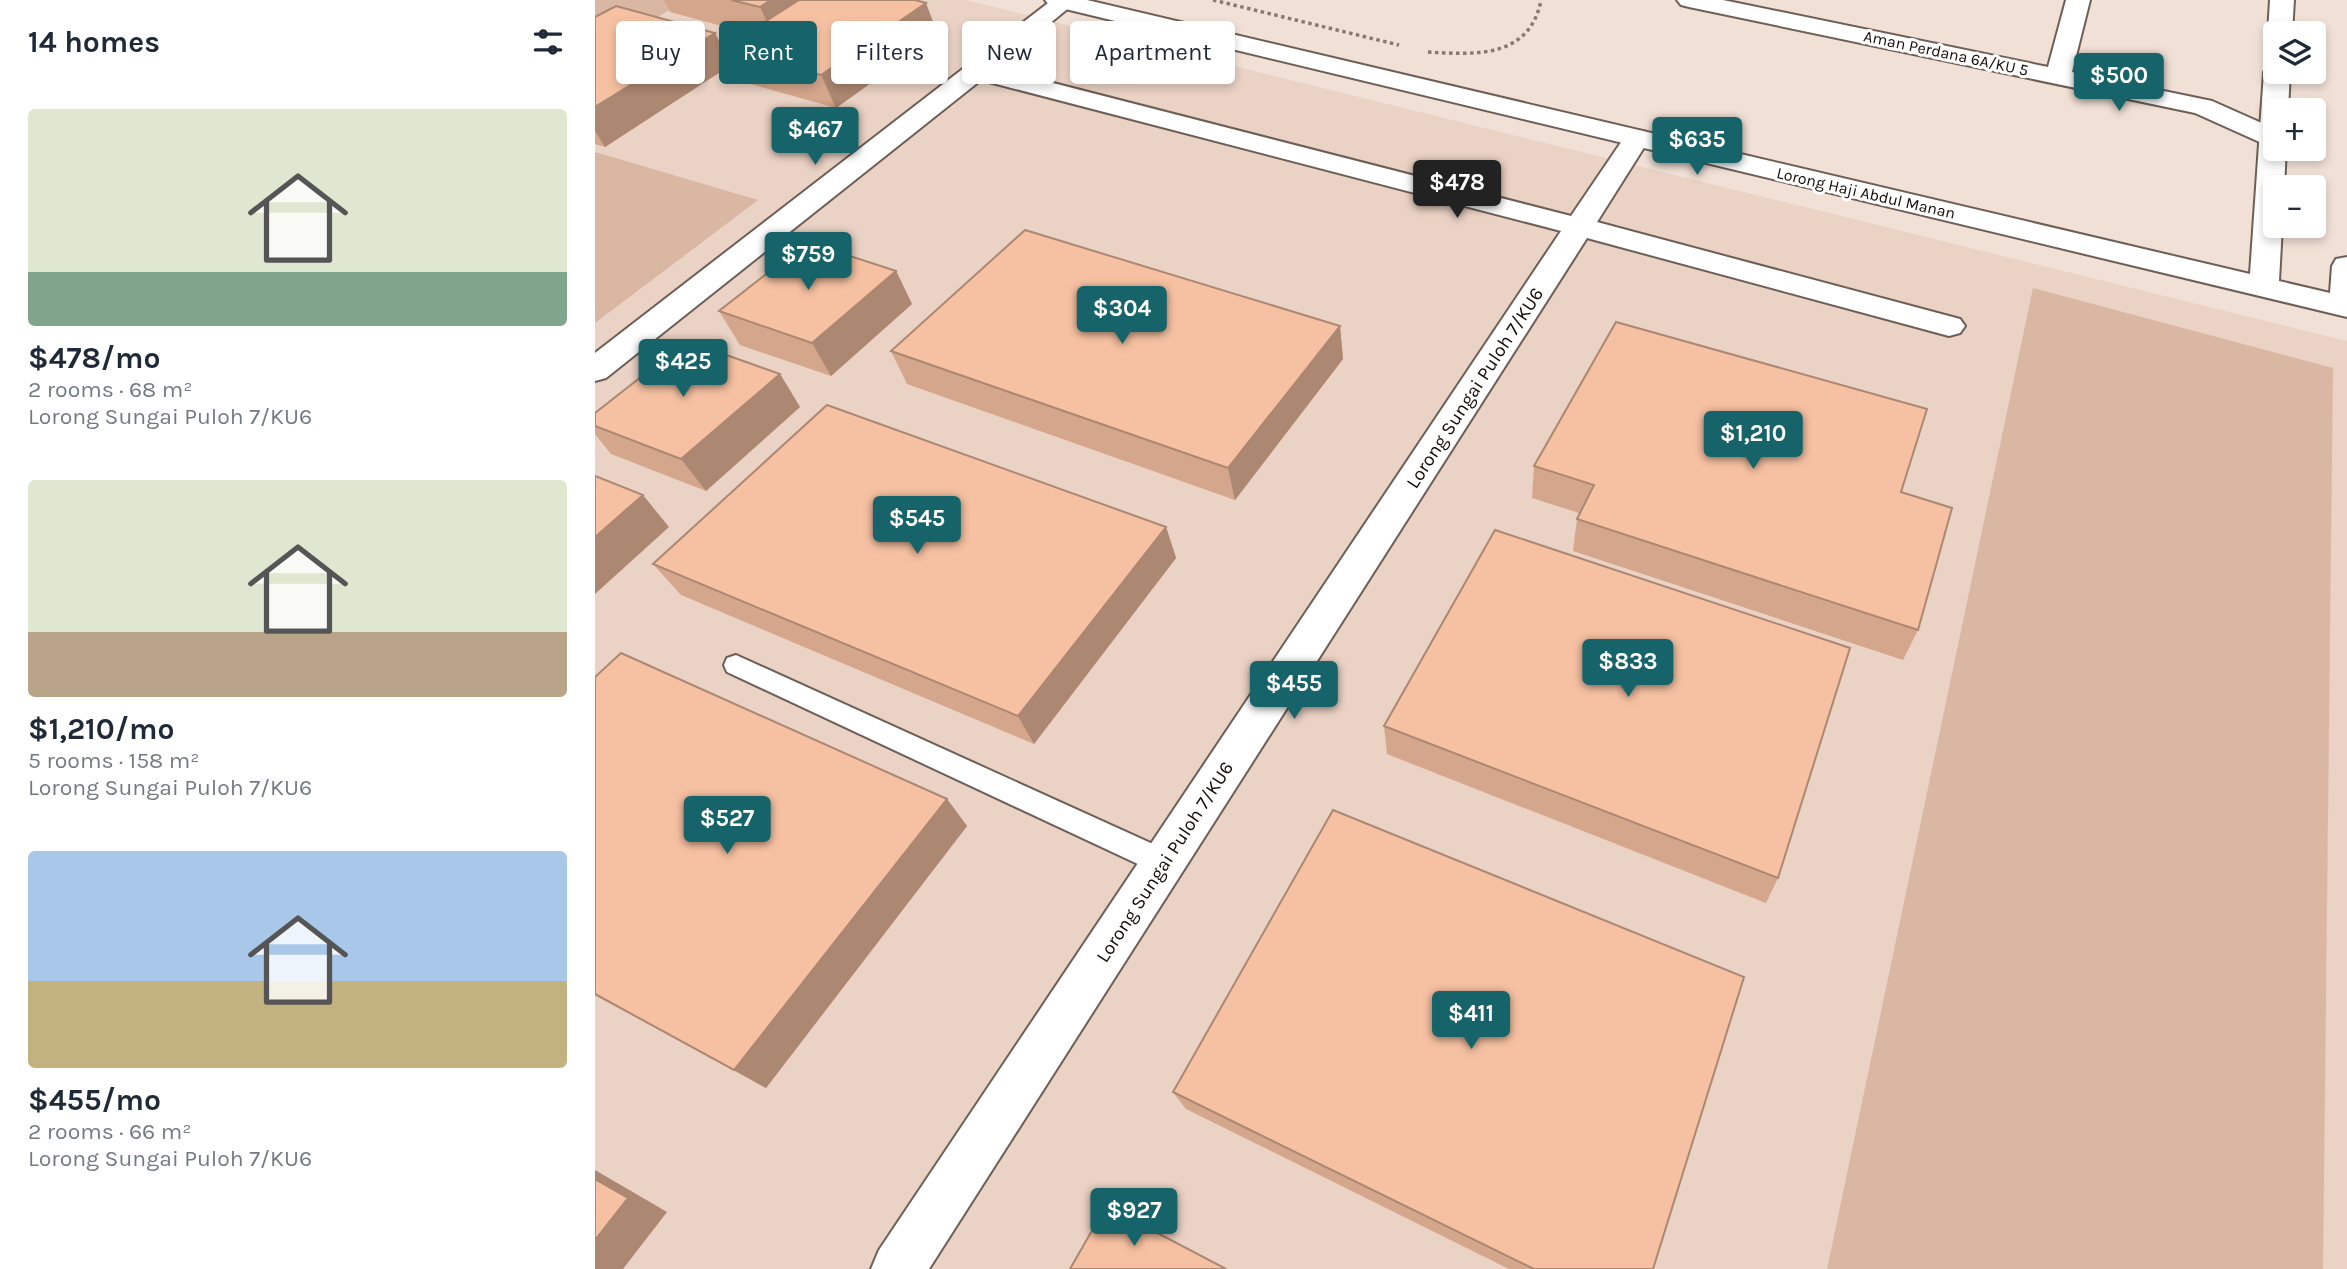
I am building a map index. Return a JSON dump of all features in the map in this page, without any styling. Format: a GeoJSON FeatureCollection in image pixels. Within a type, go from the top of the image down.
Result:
{"type":"FeatureCollection","features":[{"type":"Feature","properties":{"kind":"street","name":"Aman Perdana 6A/KU 5"},"geometry":{"type":"LineString","coordinates":[[1689,0],[1797,11],[2058,76],[2203,107],[2263,134]]}},
{"type":"Feature","properties":{"kind":"street"},"geometry":{"type":"LineString","coordinates":[[2058,76],[2078,0]]}},
{"type":"Feature","properties":{"kind":"street"},"geometry":{"type":"LineString","coordinates":[[2281,21],[2282,0]]}},
{"type":"Feature","properties":{"kind":"street"},"geometry":{"type":"LineString","coordinates":[[1037,21],[1061,1]]}},
{"type":"Feature","properties":{"kind":"street","name":"Lorong Haji Abdul Manan"},"geometry":{"type":"LineString","coordinates":[[1061,1],[2346,307]]}},
{"type":"Feature","properties":{"kind":"street"},"geometry":{"type":"LineString","coordinates":[[595,370],[962,82]]}},
{"type":"Feature","properties":{"kind":"street"},"geometry":{"type":"LineString","coordinates":[[1026,84],[1580,227],[1949,326]]}},
{"type":"Feature","properties":{"kind":"street","name":"Aman Perdana 6A/KU 5"},"geometry":{"type":"LineString","coordinates":[[2203,107],[2277,85]]}},
{"type":"Feature","properties":{"kind":"street","name":"Lorong Sungai Puloh 7/KU6"},"geometry":{"type":"LineString","coordinates":[[898,1269],[1637,138]]}},
{"type":"Feature","properties":{"kind":"street"},"geometry":{"type":"LineString","coordinates":[[2264,287],[2272,161]]}},
{"type":"Feature","properties":{"kind":"street"},"geometry":{"type":"LineString","coordinates":[[2346,307],[2347,266]]}},
{"type":"Feature","properties":{"kind":"lane"},"geometry":{"type":"LineString","coordinates":[[736,665],[1165,863]]}},
{"type":"Feature","properties":{"kind":"path"},"geometry":{"type":"LineString","coordinates":[[1213,0],[1405,46]]}},
{"type":"Feature","properties":{"kind":"path"},"geometry":{"type":"LineString","coordinates":[[1417,49],[1476,54],[1519,43],[1540,14],[1541,0]]}},
{"type":"Feature","properties":{"kind":"shaded area"},"geometry":{"type":"Polygon","coordinates":[[[595,0],[966,0],[1051,21],[962,21],[962,84],[1056,84],[1056,22],[1070,26],[1070,84],[1235,84],[1235,66],[2347,341],[2347,1269],[595,1269],[595,0]]]}},
{"type":"Feature","properties":{"kind":"shaded area"},"geometry":{"type":"Polygon","coordinates":[[[595,0],[686,0],[651,21],[616,21],[616,42],[595,55],[595,0]]]}},
{"type":"Feature","properties":{"kind":"shaded area"},"geometry":{"type":"Polygon","coordinates":[[[595,152],[758,200],[595,323],[595,152]]]}},
{"type":"Feature","properties":{"kind":"shaded area"},"geometry":{"type":"Polygon","coordinates":[[[2033,288],[2333,368],[2323,1269],[1827,1269],[2033,288]]]}},
{"type":"Feature","properties":{"kind":"building"},"geometry":{"type":"Polygon","coordinates":[[[731,0],[771,0],[760,7],[731,0]]]}},
{"type":"Feature","properties":{"kind":"building"},"geometry":{"type":"Polygon","coordinates":[[[799,0],[915,0],[926,3],[900,21],[831,21],[831,68],[821,75],[817,74],[817,21],[766,21],[799,0]]]}},
{"type":"Feature","properties":{"kind":"building"},"geometry":{"type":"Polygon","coordinates":[[[616,6],[671,21],[616,21],[616,84],[632,84],[595,107],[595,17],[616,6]]]}},
{"type":"Feature","properties":{"kind":"building"},"geometry":{"type":"Polygon","coordinates":[[[705,30],[715,33],[705,39],[705,30]]]}},
{"type":"Feature","properties":{"kind":"building"},"geometry":{"type":"Polygon","coordinates":[[[1025,230],[1340,326],[1228,468],[891,351],[1025,230]]]}},
{"type":"Feature","properties":{"kind":"building"},"geometry":{"type":"Polygon","coordinates":[[[807,242],[896,271],[812,343],[719,311],[807,242]]]}},
{"type":"Feature","properties":{"kind":"building"},"geometry":{"type":"Polygon","coordinates":[[[1616,322],[1927,409],[1901,492],[1952,508],[1918,630],[1577,519],[1594,485],[1534,466],[1616,322]]]}},
{"type":"Feature","properties":{"kind":"building"},"geometry":{"type":"Polygon","coordinates":[[[687,341],[780,374],[681,459],[595,426],[595,413],[687,341]]]}},
{"type":"Feature","properties":{"kind":"building"},"geometry":{"type":"Polygon","coordinates":[[[827,405],[1166,527],[1018,716],[653,564],[827,405]]]}},
{"type":"Feature","properties":{"kind":"building"},"geometry":{"type":"Polygon","coordinates":[[[595,476],[643,495],[595,537],[595,476]]]}},
{"type":"Feature","properties":{"kind":"building"},"geometry":{"type":"Polygon","coordinates":[[[1495,530],[1850,648],[1778,878],[1384,726],[1495,530]]]}},
{"type":"Feature","properties":{"kind":"building"},"geometry":{"type":"Polygon","coordinates":[[[621,653],[947,799],[734,1070],[595,994],[595,677],[621,653]]]}},
{"type":"Feature","properties":{"kind":"building"},"geometry":{"type":"Polygon","coordinates":[[[1333,810],[1744,977],[1653,1269],[1534,1269],[1173,1092],[1333,810]]]}},
{"type":"Feature","properties":{"kind":"building"},"geometry":{"type":"Polygon","coordinates":[[[595,1179],[628,1198],[595,1240],[595,1179]]]}},
{"type":"Feature","properties":{"kind":"building"},"geometry":{"type":"Polygon","coordinates":[[[1106,1206],[1226,1269],[1070,1269],[1106,1206]]]}}]}
